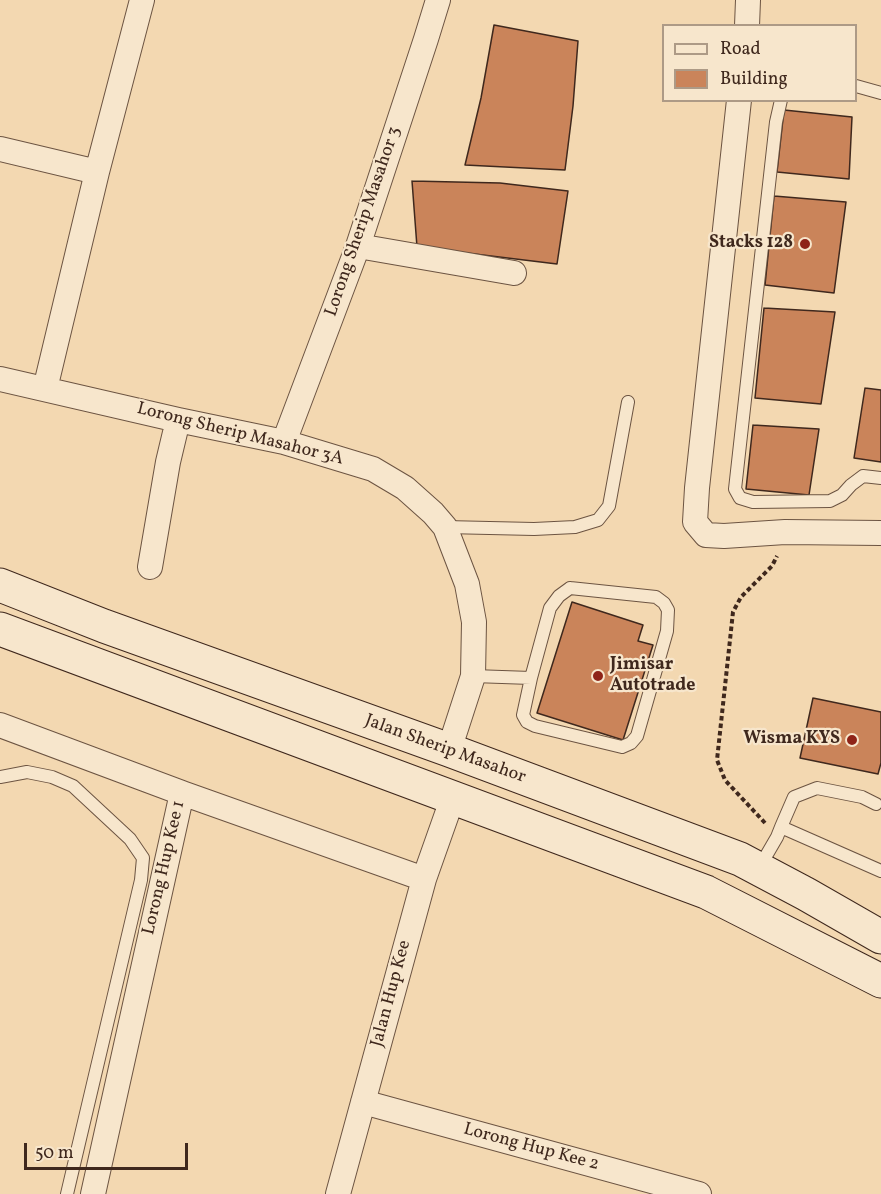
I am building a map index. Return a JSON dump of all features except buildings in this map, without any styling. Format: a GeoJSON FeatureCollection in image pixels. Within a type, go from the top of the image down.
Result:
{"type":"FeatureCollection","features":[{"type":"Feature","properties":{"kind":"main road","name":"Jalan Sherip Masahor"},"geometry":{"type":"LineString","coordinates":[[0,585],[104,626],[449,750],[740,859],[881,937]]}},
{"type":"Feature","properties":{"kind":"main road"},"geometry":{"type":"LineString","coordinates":[[0,629],[706,892],[881,981]]}},
{"type":"Feature","properties":{"kind":"street"},"geometry":{"type":"LineString","coordinates":[[45,389],[142,0]]}},
{"type":"Feature","properties":{"kind":"street","name":"Lorong Sherip Masahor 3"},"geometry":{"type":"LineString","coordinates":[[284,442],[358,246],[438,0]]}},
{"type":"Feature","properties":{"kind":"street"},"geometry":{"type":"LineString","coordinates":[[747,24],[748,0]]}},
{"type":"Feature","properties":{"kind":"street"},"geometry":{"type":"LineString","coordinates":[[739,102],[695,522],[706,535],[784,532],[881,533]]}},
{"type":"Feature","properties":{"kind":"street"},"geometry":{"type":"LineString","coordinates":[[0,149],[98,172]]}},
{"type":"Feature","properties":{"kind":"street"},"geometry":{"type":"LineString","coordinates":[[358,246],[514,273]]}},
{"type":"Feature","properties":{"kind":"street","name":"Lorong Sherip Masahor 3A"},"geometry":{"type":"LineString","coordinates":[[0,379],[284,442],[373,469],[405,488],[445,527],[467,584],[474,622],[473,676],[449,750]]}},
{"type":"Feature","properties":{"kind":"street"},"geometry":{"type":"LineString","coordinates":[[150,567],[168,462],[178,420]]}},
{"type":"Feature","properties":{"kind":"street"},"geometry":{"type":"LineString","coordinates":[[0,725],[182,793]]}},
{"type":"Feature","properties":{"kind":"street","name":"Lorong Hup Kee 1"},"geometry":{"type":"LineString","coordinates":[[93,1194],[182,793],[424,879]]}},
{"type":"Feature","properties":{"kind":"street","name":"Jalan Hup Kee"},"geometry":{"type":"LineString","coordinates":[[338,1194],[424,879],[453,797]]}},
{"type":"Feature","properties":{"kind":"street","name":"Lorong Hup Kee 2"},"geometry":{"type":"LineString","coordinates":[[363,1102],[699,1194]]}},
{"type":"Feature","properties":{"kind":"lane"},"geometry":{"type":"LineString","coordinates":[[857,87],[881,93]]}},
{"type":"Feature","properties":{"kind":"lane"},"geometry":{"type":"LineString","coordinates":[[781,102],[776,122],[735,489],[740,498],[753,502],[830,501],[842,495],[863,476],[881,478]]}},
{"type":"Feature","properties":{"kind":"lane"},"geometry":{"type":"LineString","coordinates":[[445,527],[534,529],[575,527],[598,520],[609,506],[628,402]]}},
{"type":"Feature","properties":{"kind":"lane"},"geometry":{"type":"LineString","coordinates":[[570,588],[656,597],[664,603],[668,610],[667,632],[638,736],[631,743],[622,747],[535,726],[527,722],[523,715],[531,678],[549,608],[570,588]]}},
{"type":"Feature","properties":{"kind":"lane"},"geometry":{"type":"LineString","coordinates":[[473,676],[531,678]]}},
{"type":"Feature","properties":{"kind":"lane"},"geometry":{"type":"LineString","coordinates":[[0,777],[27,772],[52,777],[73,786],[130,839],[143,858],[141,880],[67,1194]]}},
{"type":"Feature","properties":{"kind":"lane"},"geometry":{"type":"LineString","coordinates":[[759,869],[779,832],[794,797],[817,788],[862,797],[876,804]]}},
{"type":"Feature","properties":{"kind":"lane"},"geometry":{"type":"LineString","coordinates":[[779,832],[881,871]]}},
{"type":"Feature","properties":{"kind":"path"},"geometry":{"type":"LineString","coordinates":[[779,832],[725,780],[717,760],[732,612],[741,597],[772,566],[780,550],[784,532]]}},
{"type":"Feature","properties":{"kind":"place","name":"Stacks 128"},"geometry":{"type":"Point","coordinates":[805,244]}},
{"type":"Feature","properties":{"kind":"place","name":"Jimisar Autotrade"},"geometry":{"type":"Point","coordinates":[598,676]}},
{"type":"Feature","properties":{"kind":"place","name":"Wisma KYS"},"geometry":{"type":"Point","coordinates":[852,740]}}]}
